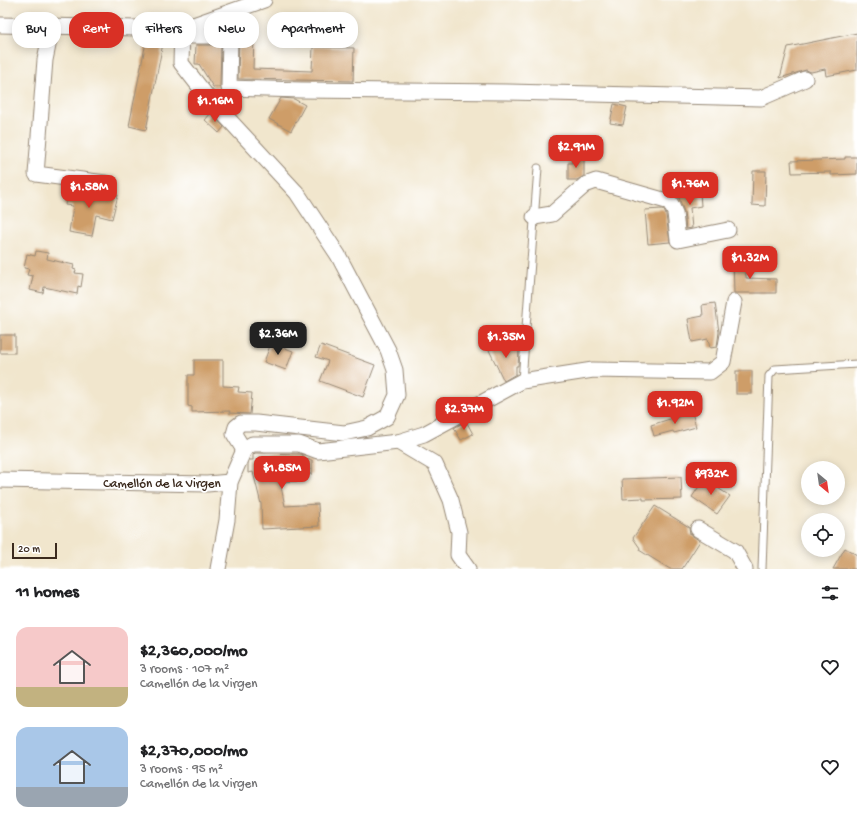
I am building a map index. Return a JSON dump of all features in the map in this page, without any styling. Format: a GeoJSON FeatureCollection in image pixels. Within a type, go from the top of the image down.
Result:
{"type":"FeatureCollection","features":[{"type":"Feature","properties":{"kind":"street"},"geometry":{"type":"LineString","coordinates":[[196,27],[264,0]]}},
{"type":"Feature","properties":{"kind":"street"},"geometry":{"type":"LineString","coordinates":[[0,24],[12,24]]}},
{"type":"Feature","properties":{"kind":"street"},"geometry":{"type":"LineString","coordinates":[[61,26],[132,30]]}},
{"type":"Feature","properties":{"kind":"street"},"geometry":{"type":"LineString","coordinates":[[196,33],[230,36],[229,88],[508,92],[762,98],[805,79]]}},
{"type":"Feature","properties":{"kind":"street"},"geometry":{"type":"LineString","coordinates":[[47,48],[45,60],[36,174],[105,183]]}},
{"type":"Feature","properties":{"kind":"street"},"geometry":{"type":"LineString","coordinates":[[181,48],[181,63],[206,95],[297,193],[338,255],[388,350],[395,370],[397,394],[387,417],[367,428],[344,433],[256,422],[241,422],[236,427],[234,434],[244,450],[252,444],[299,444],[318,451],[398,442],[424,434],[522,381],[593,370],[691,370],[710,372],[723,362],[734,302]]}},
{"type":"Feature","properties":{"kind":"street"},"geometry":{"type":"LineString","coordinates":[[534,217],[552,214],[584,185],[596,181],[670,202],[674,213],[678,240],[728,230]]}},
{"type":"Feature","properties":{"kind":"street"},"geometry":{"type":"LineString","coordinates":[[398,442],[435,464],[451,500],[458,532],[458,555],[468,569]]}},
{"type":"Feature","properties":{"kind":"street","name":"Camellón de la Virgen"},"geometry":{"type":"LineString","coordinates":[[0,480],[207,484],[230,482],[244,450]]}},
{"type":"Feature","properties":{"kind":"street"},"geometry":{"type":"LineString","coordinates":[[218,569],[227,520],[230,482]]}},
{"type":"Feature","properties":{"kind":"street"},"geometry":{"type":"LineString","coordinates":[[698,529],[735,551],[745,569]]}},
{"type":"Feature","properties":{"kind":"lane"},"geometry":{"type":"LineString","coordinates":[[522,381],[538,168]]}},
{"type":"Feature","properties":{"kind":"lane"},"geometry":{"type":"LineString","coordinates":[[762,569],[769,376],[775,369],[857,364]]}},
{"type":"Feature","properties":{"kind":"building"},"geometry":{"type":"Polygon","coordinates":[[[857,33],[857,70],[826,76],[825,69],[811,72],[806,70],[780,78],[788,47],[857,33]]]}},
{"type":"Feature","properties":{"kind":"building"},"geometry":{"type":"Polygon","coordinates":[[[196,45],[204,45],[204,48],[221,48],[220,87],[213,87],[199,64],[195,64],[196,45]]]}},
{"type":"Feature","properties":{"kind":"building"},"geometry":{"type":"Polygon","coordinates":[[[145,48],[162,48],[146,130],[129,126],[145,48]]]}},
{"type":"Feature","properties":{"kind":"building"},"geometry":{"type":"Polygon","coordinates":[[[239,48],[254,48],[253,69],[312,71],[313,48],[354,48],[353,81],[238,79],[239,48]]]}},
{"type":"Feature","properties":{"kind":"building"},"geometry":{"type":"Polygon","coordinates":[[[281,98],[294,99],[305,105],[291,131],[269,119],[281,98]]]}},
{"type":"Feature","properties":{"kind":"building"},"geometry":{"type":"Polygon","coordinates":[[[614,104],[627,107],[623,125],[610,123],[614,104]]]}},
{"type":"Feature","properties":{"kind":"building"},"geometry":{"type":"Polygon","coordinates":[[[211,113],[224,127],[219,133],[205,120],[211,113]]]}},
{"type":"Feature","properties":{"kind":"building"},"geometry":{"type":"Polygon","coordinates":[[[584,157],[584,176],[577,180],[568,180],[568,163],[572,163],[572,158],[584,157]]]}},
{"type":"Feature","properties":{"kind":"building"},"geometry":{"type":"Polygon","coordinates":[[[845,157],[857,157],[857,174],[831,175],[831,172],[792,173],[791,161],[845,159],[845,157]]]}},
{"type":"Feature","properties":{"kind":"building"},"geometry":{"type":"Polygon","coordinates":[[[753,171],[766,171],[765,206],[752,205],[753,171]]]}},
{"type":"Feature","properties":{"kind":"building"},"geometry":{"type":"Polygon","coordinates":[[[68,187],[118,195],[112,219],[96,215],[92,236],[69,232],[73,206],[65,205],[68,187]]]}},
{"type":"Feature","properties":{"kind":"building"},"geometry":{"type":"Polygon","coordinates":[[[700,192],[701,206],[690,208],[692,228],[686,229],[684,212],[678,195],[700,192]]]}},
{"type":"Feature","properties":{"kind":"building"},"geometry":{"type":"Polygon","coordinates":[[[662,209],[666,215],[670,242],[648,244],[645,210],[662,209]]]}},
{"type":"Feature","properties":{"kind":"building"},"geometry":{"type":"Polygon","coordinates":[[[36,251],[48,253],[47,259],[74,265],[73,269],[76,270],[75,273],[83,274],[81,287],[78,286],[77,294],[44,287],[43,293],[30,290],[33,276],[27,275],[29,269],[24,268],[27,254],[35,256],[36,251]]]}},
{"type":"Feature","properties":{"kind":"building"},"geometry":{"type":"Polygon","coordinates":[[[745,256],[746,278],[776,279],[776,293],[734,293],[733,257],[745,256]]]}},
{"type":"Feature","properties":{"kind":"building"},"geometry":{"type":"Polygon","coordinates":[[[715,303],[719,332],[717,347],[710,348],[708,339],[692,342],[688,319],[703,316],[702,305],[715,303]]]}},
{"type":"Feature","properties":{"kind":"building"},"geometry":{"type":"Polygon","coordinates":[[[0,335],[15,335],[15,353],[0,353],[0,335]]]}},
{"type":"Feature","properties":{"kind":"building"},"geometry":{"type":"Polygon","coordinates":[[[506,342],[516,342],[516,348],[519,349],[516,374],[504,381],[489,350],[506,342]]]}},
{"type":"Feature","properties":{"kind":"building"},"geometry":{"type":"Polygon","coordinates":[[[271,343],[293,351],[286,370],[264,362],[271,343]]]}},
{"type":"Feature","properties":{"kind":"building"},"geometry":{"type":"Polygon","coordinates":[[[321,345],[375,365],[363,397],[320,381],[328,361],[316,357],[321,345]]]}},
{"type":"Feature","properties":{"kind":"building"},"geometry":{"type":"Polygon","coordinates":[[[194,360],[223,360],[223,386],[239,387],[238,392],[252,393],[250,414],[229,413],[230,411],[192,412],[192,407],[188,406],[188,375],[194,375],[194,360]]]}},
{"type":"Feature","properties":{"kind":"building"},"geometry":{"type":"Polygon","coordinates":[[[736,371],[752,371],[752,394],[736,394],[736,371]]]}},
{"type":"Feature","properties":{"kind":"building"},"geometry":{"type":"Polygon","coordinates":[[[692,412],[696,427],[674,433],[673,431],[654,436],[651,425],[692,412]]]}},
{"type":"Feature","properties":{"kind":"building"},"geometry":{"type":"Polygon","coordinates":[[[466,421],[473,434],[461,440],[454,428],[466,421]]]}},
{"type":"Feature","properties":{"kind":"building"},"geometry":{"type":"Polygon","coordinates":[[[255,453],[301,454],[303,455],[303,460],[312,460],[312,474],[299,474],[299,481],[280,482],[285,506],[318,504],[319,526],[262,529],[261,504],[253,472],[248,473],[249,460],[253,460],[253,455],[255,453]]]}},
{"type":"Feature","properties":{"kind":"building"},"geometry":{"type":"Polygon","coordinates":[[[681,477],[682,499],[623,499],[622,479],[681,477]]]}},
{"type":"Feature","properties":{"kind":"building"},"geometry":{"type":"Polygon","coordinates":[[[704,479],[730,496],[717,514],[692,497],[704,479]]]}},
{"type":"Feature","properties":{"kind":"building"},"geometry":{"type":"Polygon","coordinates":[[[655,506],[689,527],[690,534],[700,541],[682,569],[670,569],[639,550],[640,548],[633,538],[655,506]]]}},
{"type":"Feature","properties":{"kind":"building"},"geometry":{"type":"Polygon","coordinates":[[[845,548],[857,555],[857,569],[833,569],[840,557],[845,557],[845,548]]]}}]}
